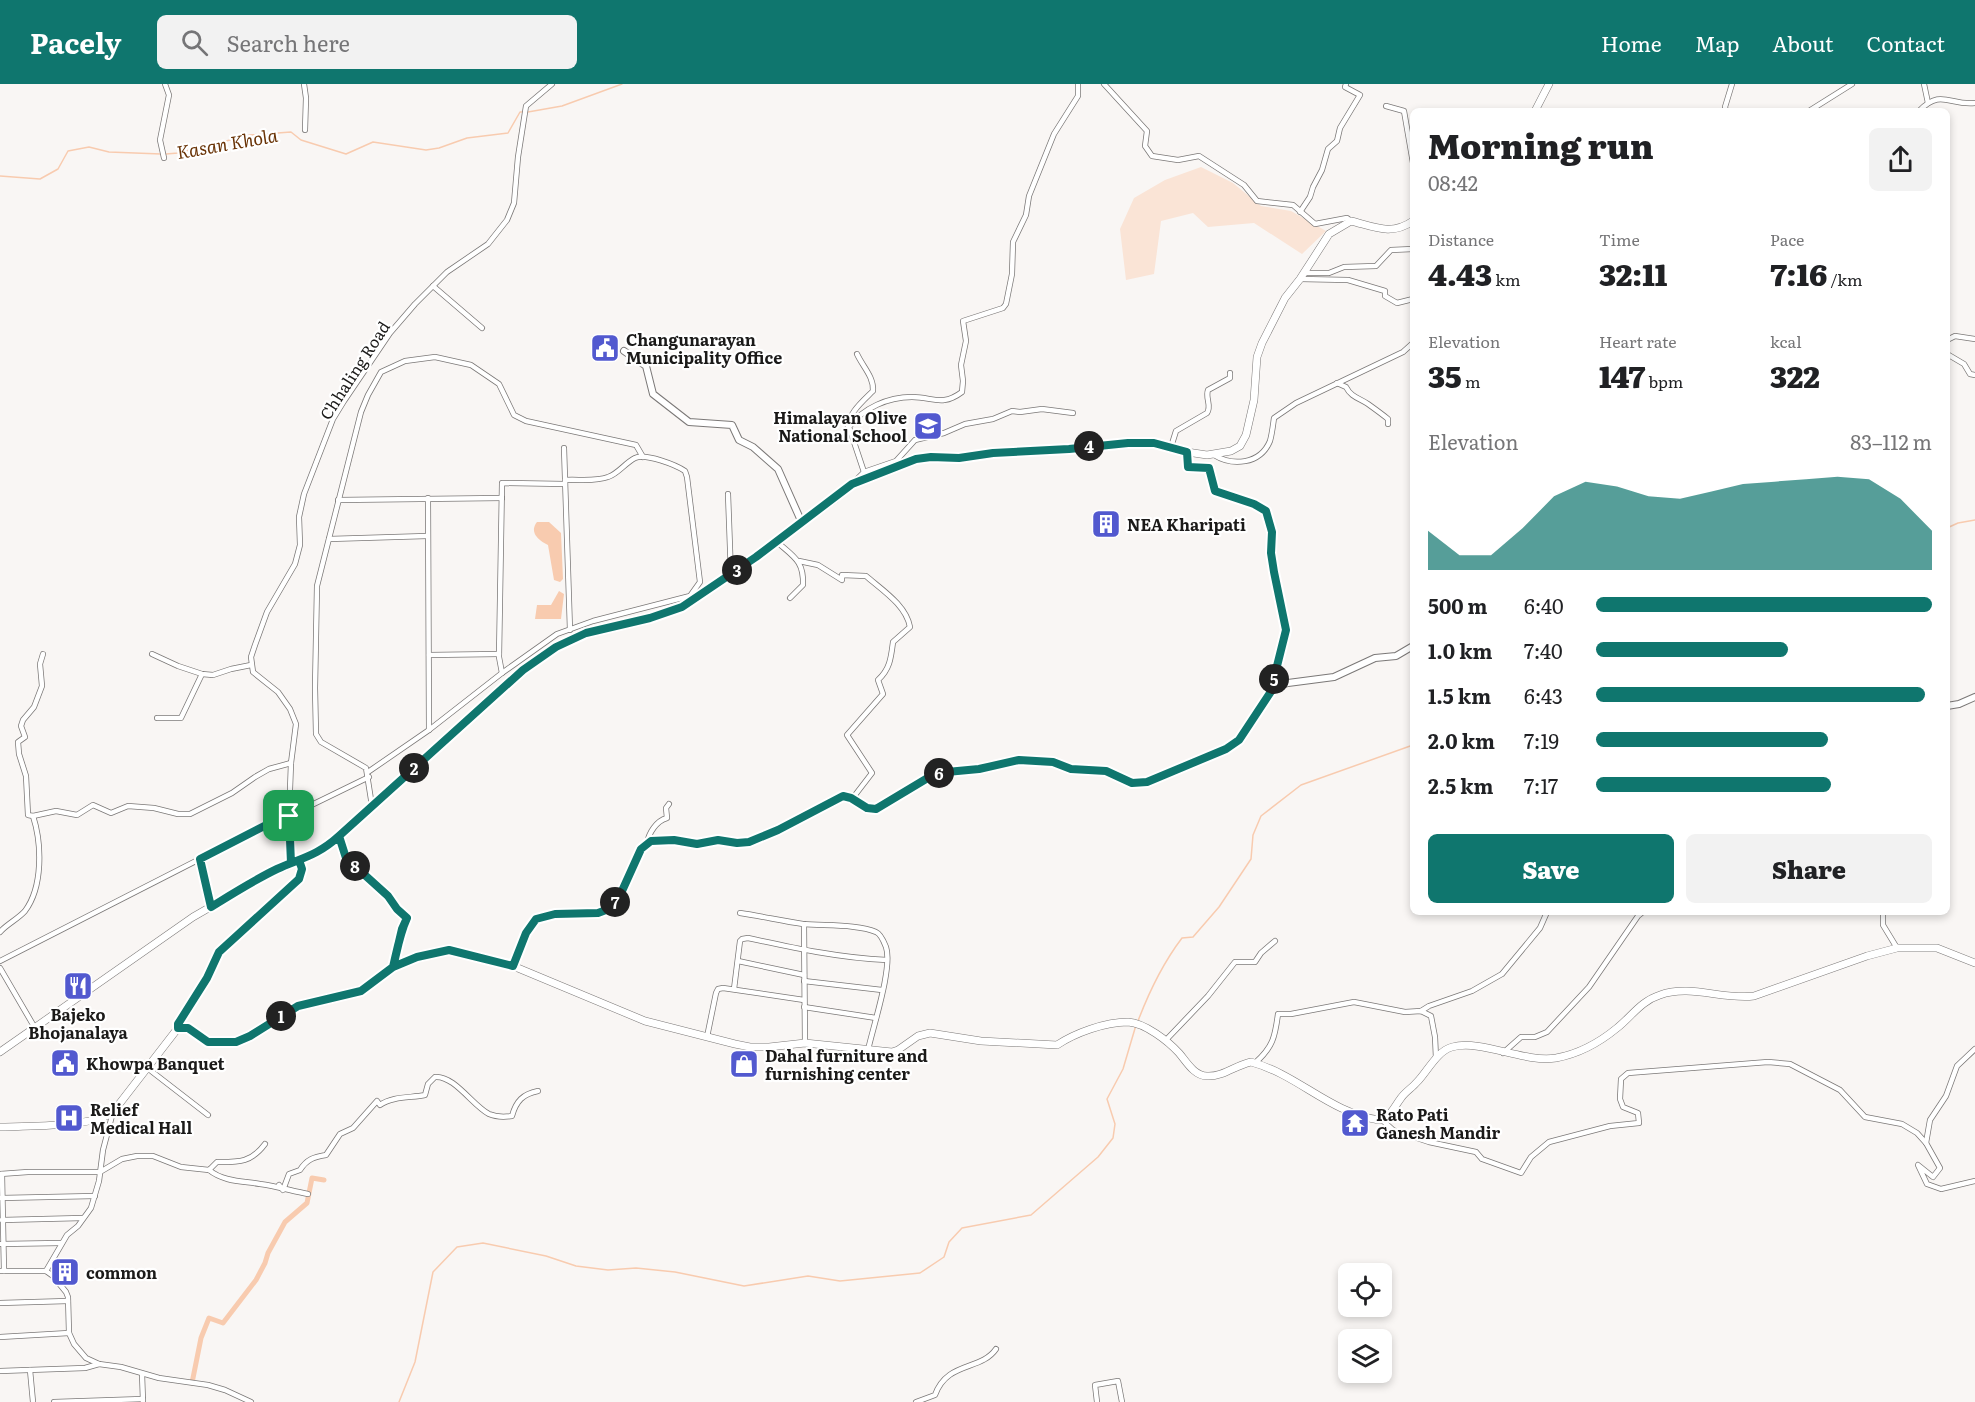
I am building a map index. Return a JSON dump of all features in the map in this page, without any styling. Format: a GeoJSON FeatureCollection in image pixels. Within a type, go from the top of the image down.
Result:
{"type":"FeatureCollection","features":[{"type":"Feature","properties":{"kind":"main road"},"geometry":{"type":"LineString","coordinates":[[1537,108],[1549,84]]}},
{"type":"Feature","properties":{"kind":"main road"},"geometry":{"type":"LineString","coordinates":[[0,1052],[164,937],[211,907],[266,874],[318,852],[339,836],[523,670],[546,653],[586,633],[674,610],[731,575],[852,484],[916,459],[931,457],[959,458],[993,453],[1069,449],[1120,443],[1154,443],[1187,452],[1214,455],[1240,446],[1246,435],[1254,400],[1259,350],[1285,298],[1329,234],[1351,221],[1393,231],[1410,223]]}},
{"type":"Feature","properties":{"kind":"main road"},"geometry":{"type":"LineString","coordinates":[[0,1127],[88,1121],[106,1117],[113,1112],[178,1028],[188,1028],[208,1042],[236,1042],[250,1036],[298,1006],[361,991],[393,967],[417,957],[449,950],[513,966],[645,1021],[750,1047],[805,1043],[896,1051],[918,1036],[930,1033],[981,1041],[1057,1045],[1067,1038],[1089,1030],[1130,1022],[1166,1040],[1194,1070],[1204,1076],[1226,1072],[1249,1062],[1255,1063],[1294,1080],[1314,1095],[1338,1108],[1350,1113],[1381,1119],[1389,1114],[1443,1053],[1453,1047],[1477,1047],[1542,1059],[1568,1055],[1604,1037],[1617,1028],[1641,1004],[1660,994],[1672,991],[1740,998],[1755,996],[1867,956],[1897,948],[1937,948],[1975,963]]}},
{"type":"Feature","properties":{"kind":"street"},"geometry":{"type":"LineString","coordinates":[[164,158],[160,140],[169,95],[165,84]]}},
{"type":"Feature","properties":{"kind":"street"},"geometry":{"type":"LineString","coordinates":[[304,84],[305,130]]}},
{"type":"Feature","properties":{"kind":"street","name":"Chhaling Road"},"geometry":{"type":"LineString","coordinates":[[251,665],[251,657],[262,622],[295,564],[300,545],[299,517],[304,494],[333,419],[390,333],[415,304],[447,272],[488,244],[507,220],[514,203],[526,106],[552,84]]}},
{"type":"Feature","properties":{"kind":"street"},"geometry":{"type":"LineString","coordinates":[[850,432],[849,427],[862,414],[891,399],[913,397],[946,401],[962,392],[961,365],[966,342],[963,321],[1003,308],[1006,304],[1012,274],[1013,242],[1026,215],[1029,196],[1054,134],[1078,96],[1078,84]]}},
{"type":"Feature","properties":{"kind":"street"},"geometry":{"type":"LineString","coordinates":[[1104,84],[1147,131],[1145,146],[1152,156],[1178,160],[1199,156],[1244,185],[1257,201],[1293,206],[1315,224],[1347,218],[1351,221]]}},
{"type":"Feature","properties":{"kind":"street"},"geometry":{"type":"LineString","coordinates":[[1300,212],[1310,197],[1328,149],[1338,141],[1340,128],[1360,95],[1345,87],[1346,84]]}},
{"type":"Feature","properties":{"kind":"street"},"geometry":{"type":"LineString","coordinates":[[1725,108],[1732,84]]}},
{"type":"Feature","properties":{"kind":"street"},"geometry":{"type":"LineString","coordinates":[[1814,108],[1852,84]]}},
{"type":"Feature","properties":{"kind":"street"},"geometry":{"type":"LineString","coordinates":[[1924,84],[1928,103]]}},
{"type":"Feature","properties":{"kind":"street"},"geometry":{"type":"LineString","coordinates":[[1922,108],[1940,98],[1963,105],[1975,103]]}},
{"type":"Feature","properties":{"kind":"street"},"geometry":{"type":"LineString","coordinates":[[1386,106],[1404,111],[1410,146]]}},
{"type":"Feature","properties":{"kind":"street"},"geometry":{"type":"LineString","coordinates":[[1302,276],[1329,273],[1344,267],[1377,266],[1390,250],[1410,249]]}},
{"type":"Feature","properties":{"kind":"street"},"geometry":{"type":"LineString","coordinates":[[1302,276],[1348,280],[1384,291],[1385,296],[1397,303],[1410,299]]}},
{"type":"Feature","properties":{"kind":"street"},"geometry":{"type":"LineString","coordinates":[[434,286],[482,328]]}},
{"type":"Feature","properties":{"kind":"street"},"geometry":{"type":"LineString","coordinates":[[1950,338],[1955,336],[1975,339]]}},
{"type":"Feature","properties":{"kind":"street"},"geometry":{"type":"LineString","coordinates":[[1214,455],[1224,461],[1245,462],[1256,459],[1269,442],[1274,418],[1296,403],[1403,352],[1410,346]]}},
{"type":"Feature","properties":{"kind":"street"},"geometry":{"type":"LineString","coordinates":[[624,351],[646,366],[653,394],[689,422],[732,425],[739,440],[753,447],[778,469],[802,523]]}},
{"type":"Feature","properties":{"kind":"street"},"geometry":{"type":"LineString","coordinates":[[857,354],[862,367],[871,377],[873,391],[850,417],[847,425],[864,472]]}},
{"type":"Feature","properties":{"kind":"street"},"geometry":{"type":"LineString","coordinates":[[1950,356],[1964,364],[1971,374],[1975,375]]}},
{"type":"Feature","properties":{"kind":"street"},"geometry":{"type":"LineString","coordinates":[[372,806],[366,768],[321,742],[316,734],[317,586],[360,412],[381,372],[405,361],[435,357],[471,365],[499,384],[514,415],[526,421],[636,445],[643,457]]}},
{"type":"Feature","properties":{"kind":"street"},"geometry":{"type":"LineString","coordinates":[[1171,447],[1176,430],[1210,410],[1208,390],[1230,378],[1230,373]]}},
{"type":"Feature","properties":{"kind":"street"},"geometry":{"type":"LineString","coordinates":[[1337,383],[1346,387],[1349,394],[1367,403],[1388,419],[1388,424]]}},
{"type":"Feature","properties":{"kind":"street"},"geometry":{"type":"LineString","coordinates":[[852,484],[864,472],[896,461],[915,440],[944,433],[965,424],[993,420],[1012,411],[1042,409],[1073,412]]}},
{"type":"Feature","properties":{"kind":"street"},"geometry":{"type":"LineString","coordinates":[[564,448],[570,630]]}},
{"type":"Feature","properties":{"kind":"street"},"geometry":{"type":"LineString","coordinates":[[513,966],[526,933],[536,919],[572,912],[598,913],[611,907],[622,891],[641,849],[647,843],[665,840],[697,844],[718,840],[749,842],[807,816],[840,797],[845,796],[867,808],[876,809],[936,773],[979,769],[1019,760],[1053,762],[1071,769],[1106,771],[1132,783],[1147,782],[1226,749],[1239,740],[1274,687],[1274,678],[1286,630],[1271,553],[1272,532],[1266,511],[1254,504],[1215,491],[1209,468],[1188,467],[1187,452]]}},
{"type":"Feature","properties":{"kind":"street"},"geometry":{"type":"LineString","coordinates":[[0,961],[368,775],[501,673],[557,634],[593,621],[690,596],[700,582],[687,473],[674,465],[643,457],[637,458],[604,478],[565,482],[502,483],[501,673]]}},
{"type":"Feature","properties":{"kind":"street"},"geometry":{"type":"LineString","coordinates":[[728,494],[731,575]]}},
{"type":"Feature","properties":{"kind":"street"},"geometry":{"type":"LineString","coordinates":[[428,498],[429,730]]}},
{"type":"Feature","properties":{"kind":"street"},"geometry":{"type":"LineString","coordinates":[[338,500],[502,498]]}},
{"type":"Feature","properties":{"kind":"street"},"geometry":{"type":"LineString","coordinates":[[329,539],[427,536]]}},
{"type":"Feature","properties":{"kind":"street"},"geometry":{"type":"LineString","coordinates":[[777,542],[799,561],[802,567],[803,585],[790,598]]}},
{"type":"Feature","properties":{"kind":"street"},"geometry":{"type":"LineString","coordinates":[[799,561],[818,565],[842,580],[842,575],[866,576],[897,603],[908,619],[910,627],[893,642],[891,661],[878,681],[884,694],[847,735],[872,773],[852,799]]}},
{"type":"Feature","properties":{"kind":"street"},"geometry":{"type":"LineString","coordinates":[[1274,687],[1334,677],[1374,658],[1396,656],[1410,648]]}},
{"type":"Feature","properties":{"kind":"street"},"geometry":{"type":"LineString","coordinates":[[44,654],[40,664],[42,686],[34,707],[21,726],[25,737],[18,742],[26,776],[27,815],[33,816],[56,811],[77,815],[93,805],[111,813],[128,806],[190,814],[232,793],[262,773],[291,763]]}},
{"type":"Feature","properties":{"kind":"street"},"geometry":{"type":"LineString","coordinates":[[152,654],[202,674],[213,675],[251,665],[253,672],[278,692],[290,709],[296,724],[291,763],[289,816],[291,863]]}},
{"type":"Feature","properties":{"kind":"street"},"geometry":{"type":"LineString","coordinates":[[429,655],[500,654]]}},
{"type":"Feature","properties":{"kind":"street"},"geometry":{"type":"LineString","coordinates":[[157,718],[181,718],[202,674]]}},
{"type":"Feature","properties":{"kind":"street"},"geometry":{"type":"LineString","coordinates":[[1950,706],[1975,697]]}},
{"type":"Feature","properties":{"kind":"street"},"geometry":{"type":"LineString","coordinates":[[647,843],[648,837],[659,822],[667,818],[666,808],[669,804]]}},
{"type":"Feature","properties":{"kind":"street"},"geometry":{"type":"LineString","coordinates":[[0,932],[22,914],[34,890],[41,852],[33,816]]}},
{"type":"Feature","properties":{"kind":"street"},"geometry":{"type":"LineString","coordinates":[[339,836],[346,858],[388,896],[407,918],[393,967]]}},
{"type":"Feature","properties":{"kind":"street"},"geometry":{"type":"LineString","coordinates":[[200,859],[211,907]]}},
{"type":"Feature","properties":{"kind":"street"},"geometry":{"type":"LineString","coordinates":[[178,1028],[178,1024],[207,978],[219,952],[299,879],[302,869],[299,860]]}},
{"type":"Feature","properties":{"kind":"street"},"geometry":{"type":"LineString","coordinates":[[740,913],[877,933],[886,947],[887,960],[876,1018],[867,1050]]}},
{"type":"Feature","properties":{"kind":"street"},"geometry":{"type":"LineString","coordinates":[[1255,1063],[1268,1051],[1275,1036],[1278,1014],[1291,1014],[1354,1002],[1406,1012],[1420,1011],[1472,991],[1502,974],[1539,928],[1546,915]]}},
{"type":"Feature","properties":{"kind":"street"},"geometry":{"type":"LineString","coordinates":[[1503,1053],[1521,1037],[1535,1037],[1547,1032],[1588,987],[1639,915]]}},
{"type":"Feature","properties":{"kind":"street"},"geometry":{"type":"LineString","coordinates":[[1883,915],[1883,925],[1897,948]]}},
{"type":"Feature","properties":{"kind":"street"},"geometry":{"type":"LineString","coordinates":[[804,924],[805,1043]]}},
{"type":"Feature","properties":{"kind":"street"},"geometry":{"type":"LineString","coordinates":[[734,989],[742,939],[865,959],[887,960]]}},
{"type":"Feature","properties":{"kind":"street"},"geometry":{"type":"LineString","coordinates":[[1166,1040],[1222,980],[1235,962],[1255,962],[1261,953],[1275,941]]}},
{"type":"Feature","properties":{"kind":"street"},"geometry":{"type":"LineString","coordinates":[[738,961],[804,978],[882,990]]}},
{"type":"Feature","properties":{"kind":"street"},"geometry":{"type":"LineString","coordinates":[[0,968],[35,1028]]}},
{"type":"Feature","properties":{"kind":"street"},"geometry":{"type":"LineString","coordinates":[[707,1037],[716,993],[723,987],[804,1000]]}},
{"type":"Feature","properties":{"kind":"street"},"geometry":{"type":"LineString","coordinates":[[804,1007],[876,1018]]}},
{"type":"Feature","properties":{"kind":"street"},"geometry":{"type":"LineString","coordinates":[[1420,1011],[1431,1016],[1436,1060]]}},
{"type":"Feature","properties":{"kind":"street"},"geometry":{"type":"LineString","coordinates":[[1926,1143],[1930,1120],[1946,1096],[1957,1066],[1975,1049]]}},
{"type":"Feature","properties":{"kind":"street"},"geometry":{"type":"LineString","coordinates":[[1381,1119],[1392,1130],[1429,1142],[1476,1152],[1482,1159],[1521,1173],[1531,1157],[1549,1142],[1610,1126],[1639,1123],[1638,1113],[1623,1107],[1620,1099],[1621,1079],[1628,1073],[1768,1062],[1790,1064],[1840,1090],[1865,1117],[1902,1124],[1917,1133],[1926,1143],[1940,1168],[1933,1177],[1918,1165],[1927,1184],[1941,1189],[1975,1181]]}},
{"type":"Feature","properties":{"kind":"street"},"geometry":{"type":"LineString","coordinates":[[146,1067],[208,1115]]}},
{"type":"Feature","properties":{"kind":"street"},"geometry":{"type":"LineString","coordinates":[[281,1188],[289,1174],[300,1170],[305,1162],[326,1155],[340,1134],[353,1128],[377,1101],[380,1105],[384,1102],[425,1095],[428,1084],[435,1077],[446,1079],[488,1113],[505,1117],[512,1116],[521,1098],[538,1091]]}},
{"type":"Feature","properties":{"kind":"street"},"geometry":{"type":"LineString","coordinates":[[46,1271],[67,1235],[78,1226],[91,1208],[113,1112]]}},
{"type":"Feature","properties":{"kind":"street"},"geometry":{"type":"LineString","coordinates":[[209,1170],[217,1162],[243,1162],[261,1150],[265,1144]]}},
{"type":"Feature","properties":{"kind":"street"},"geometry":{"type":"LineString","coordinates":[[251,1402],[217,1387],[159,1378],[121,1367],[99,1364],[86,1358],[74,1344],[69,1333],[66,1292],[53,1276],[46,1271],[2,1271],[1,1174],[100,1172],[122,1159],[153,1156],[181,1167],[209,1170],[216,1176],[308,1194]]}},
{"type":"Feature","properties":{"kind":"street"},"geometry":{"type":"LineString","coordinates":[[2,1198],[95,1196]]}},
{"type":"Feature","properties":{"kind":"street"},"geometry":{"type":"LineString","coordinates":[[1,1220],[83,1218]]}},
{"type":"Feature","properties":{"kind":"street"},"geometry":{"type":"LineString","coordinates":[[1,1244],[62,1243]]}},
{"type":"Feature","properties":{"kind":"street"},"geometry":{"type":"LineString","coordinates":[[0,1303],[68,1301]]}},
{"type":"Feature","properties":{"kind":"street"},"geometry":{"type":"LineString","coordinates":[[0,1337],[69,1333]]}},
{"type":"Feature","properties":{"kind":"street"},"geometry":{"type":"LineString","coordinates":[[916,1402],[935,1395],[940,1382],[962,1367],[990,1357],[996,1349]]}},
{"type":"Feature","properties":{"kind":"street"},"geometry":{"type":"LineString","coordinates":[[0,1371],[85,1368],[99,1364]]}},
{"type":"Feature","properties":{"kind":"street"},"geometry":{"type":"LineString","coordinates":[[30,1370],[33,1402]]}},
{"type":"Feature","properties":{"kind":"street"},"geometry":{"type":"LineString","coordinates":[[54,1402],[143,1401],[142,1374]]}},
{"type":"Feature","properties":{"kind":"street"},"geometry":{"type":"LineString","coordinates":[[1097,1402],[1095,1385],[1118,1381],[1122,1402]]}},
{"type":"Feature","properties":{"kind":"shaded area"},"geometry":{"type":"Polygon","coordinates":[[[1201,167],[1233,183],[1261,206],[1291,211],[1326,231],[1302,254],[1254,223],[1208,227],[1193,213],[1161,221],[1154,274],[1126,280],[1120,229],[1134,198],[1165,180],[1201,167]]]}},
{"type":"Feature","properties":{"kind":"shaded area"},"geometry":{"type":"Polygon","coordinates":[[[537,522],[549,522],[561,533],[563,579],[560,582],[554,580],[548,545],[534,532],[537,522]]]}},
{"type":"Feature","properties":{"kind":"shaded area"},"geometry":{"type":"Polygon","coordinates":[[[559,591],[564,594],[561,619],[535,619],[537,605],[551,605],[559,591]]]}},
{"type":"Feature","properties":{"kind":"waterway","name":"Kasan Khola"},"geometry":{"type":"LineString","coordinates":[[528,112],[562,106],[622,84]]}},
{"type":"Feature","properties":{"kind":"waterway","name":"Kasan Khola"},"geometry":{"type":"LineString","coordinates":[[166,154],[250,135],[291,132],[301,140],[346,154],[373,142],[426,150],[467,138],[508,133],[520,112],[523,112]]}},
{"type":"Feature","properties":{"kind":"waterway","name":"Kasan Khola"},"geometry":{"type":"LineString","coordinates":[[0,176],[40,179],[58,169],[68,151],[89,147],[109,152],[161,154]]}},
{"type":"Feature","properties":{"kind":"waterway"},"geometry":{"type":"LineString","coordinates":[[1950,527],[1975,520]]}},
{"type":"Feature","properties":{"kind":"waterway"},"geometry":{"type":"LineString","coordinates":[[1138,1021],[1157,978],[1175,948],[1182,938],[1193,937],[1219,907],[1251,859],[1253,835],[1261,816],[1301,785],[1410,746]]}},
{"type":"Feature","properties":{"kind":"waterway"},"geometry":{"type":"LineString","coordinates":[[399,1402],[415,1362],[433,1272],[457,1247],[483,1243],[546,1256],[576,1266],[608,1270],[636,1268],[675,1272],[744,1286],[808,1276],[840,1281],[920,1273],[944,1257],[949,1242],[962,1228],[1031,1215],[1098,1157],[1113,1138],[1115,1124],[1107,1099],[1123,1069],[1136,1025]]}},
{"type":"Feature","properties":{"kind":"waterway"},"geometry":{"type":"LineString","coordinates":[[192,1383],[201,1338],[209,1318],[223,1323],[256,1280],[285,1222],[307,1203],[312,1178],[324,1180]]}},
{"type":"Feature","properties":{"kind":"place","name":"Changunarayan Municipality Office"},"geometry":{"type":"Point","coordinates":[605,348]}},
{"type":"Feature","properties":{"kind":"place","name":"Himalayan Olive National School"},"geometry":{"type":"Point","coordinates":[928,426]}},
{"type":"Feature","properties":{"kind":"place","name":"NEA Kharipati"},"geometry":{"type":"Point","coordinates":[1106,524]}},
{"type":"Feature","properties":{"kind":"place","name":"Bajeko Bhojanalaya"},"geometry":{"type":"Point","coordinates":[78,986]}},
{"type":"Feature","properties":{"kind":"place","name":"Khowpa Banquet"},"geometry":{"type":"Point","coordinates":[65,1063]}},
{"type":"Feature","properties":{"kind":"place","name":"Dahal furniture and furnishing center"},"geometry":{"type":"Point","coordinates":[744,1064]}},
{"type":"Feature","properties":{"kind":"place","name":"Relief Medical Hall"},"geometry":{"type":"Point","coordinates":[69,1118]}},
{"type":"Feature","properties":{"kind":"place","name":"Rato Pati Ganesh Mandir"},"geometry":{"type":"Point","coordinates":[1355,1123]}},
{"type":"Feature","properties":{"kind":"place","name":"common"},"geometry":{"type":"Point","coordinates":[65,1272]}},
{"type":"Feature","properties":{"kind":"route"},"geometry":{"type":"LineString","coordinates":[[289,816],[280,818],[200,859],[211,907],[278,868],[299,860],[309,857],[339,836],[346,858],[354,864],[388,896],[397,909],[407,918],[402,929],[393,967],[417,957],[449,950],[513,966],[526,933],[536,919],[541,916],[572,912],[598,913],[611,907],[629,878],[641,849],[651,841],[674,840],[697,844],[718,840],[749,842],[807,816],[840,797],[851,798],[867,808],[876,809],[936,773],[979,769],[1019,760],[1053,762],[1071,769],[1106,771],[1132,783],[1147,782],[1226,749],[1239,740],[1274,687],[1274,678],[1286,630],[1271,553],[1272,532],[1266,511],[1254,504],[1215,491],[1209,468],[1188,467],[1187,452],[1154,443],[1104,444],[1069,449],[993,453],[953,459],[931,457],[916,459],[852,484],[756,557],[682,607],[650,618],[586,633],[556,647],[523,670],[339,836],[346,858],[388,896],[407,918],[393,967],[361,991],[298,1006],[241,1040],[227,1043],[208,1042],[185,1026],[178,1028],[178,1024],[207,978],[219,952],[299,879],[302,869],[299,860],[291,863],[289,816]]}}]}
